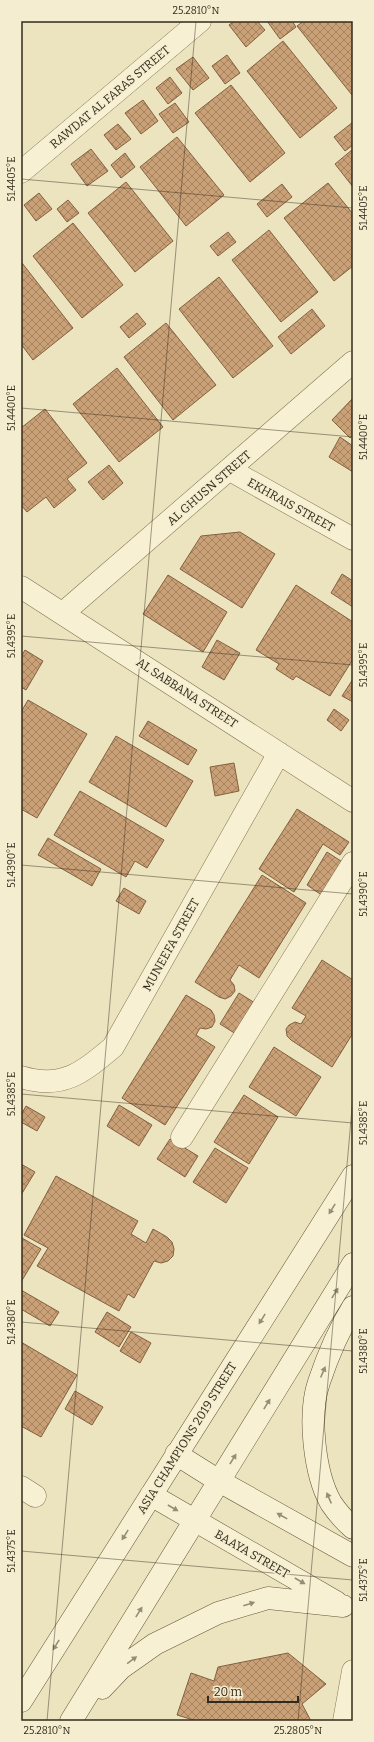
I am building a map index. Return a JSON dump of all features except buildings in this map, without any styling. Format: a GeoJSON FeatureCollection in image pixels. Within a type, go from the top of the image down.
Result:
{"type":"FeatureCollection","features":[{"type":"Feature","properties":{"kind":"main road","name":"RAWDAT AL FARAS STREET"},"geometry":{"type":"LineString","coordinates":[[21,172],[200,21]]}},
{"type":"Feature","properties":{"kind":"main road","name":"AL GHUSN STREET"},"geometry":{"type":"LineString","coordinates":[[63,613],[353,362]]}},
{"type":"Feature","properties":{"kind":"main road","name":"EKHRAIS STREET"},"geometry":{"type":"LineString","coordinates":[[230,470],[353,539]]}},
{"type":"Feature","properties":{"kind":"main road","name":"AL SABBANA STREET"},"geometry":{"type":"LineString","coordinates":[[21,587],[353,801]]}},
{"type":"Feature","properties":{"kind":"main road","name":"MUNEEFA STREET"},"geometry":{"type":"LineString","coordinates":[[21,1077],[51,1082],[72,1077],[90,1066],[114,1047],[278,753]]}},
{"type":"Feature","properties":{"kind":"main road"},"geometry":{"type":"LineString","coordinates":[[182,1137],[353,863]]}},
{"type":"Feature","properties":{"kind":"main road","name":"ASIA CHAMPIONS 2019 STREET"},"geometry":{"type":"LineString","coordinates":[[21,1701],[353,1176]]}},
{"type":"Feature","properties":{"kind":"main road"},"geometry":{"type":"LineString","coordinates":[[73,1719],[353,1264]]}},
{"type":"Feature","properties":{"kind":"main road"},"geometry":{"type":"LineString","coordinates":[[353,1307],[346,1318],[318,1382],[313,1417],[318,1470],[331,1503],[353,1528]]}},
{"type":"Feature","properties":{"kind":"main road"},"geometry":{"type":"LineString","coordinates":[[176,1454],[219,1481],[353,1556]]}},
{"type":"Feature","properties":{"kind":"main road","name":"BAAYA STREET"},"geometry":{"type":"LineString","coordinates":[[151,1495],[348,1608]]}},
{"type":"Feature","properties":{"kind":"main road"},"geometry":{"type":"LineString","coordinates":[[73,1719],[122,1668],[155,1644],[218,1613],[268,1598],[348,1608]]}},
{"type":"Feature","properties":{"kind":"main road"},"geometry":{"type":"LineString","coordinates":[[344,1721],[353,1670]]}}]}
